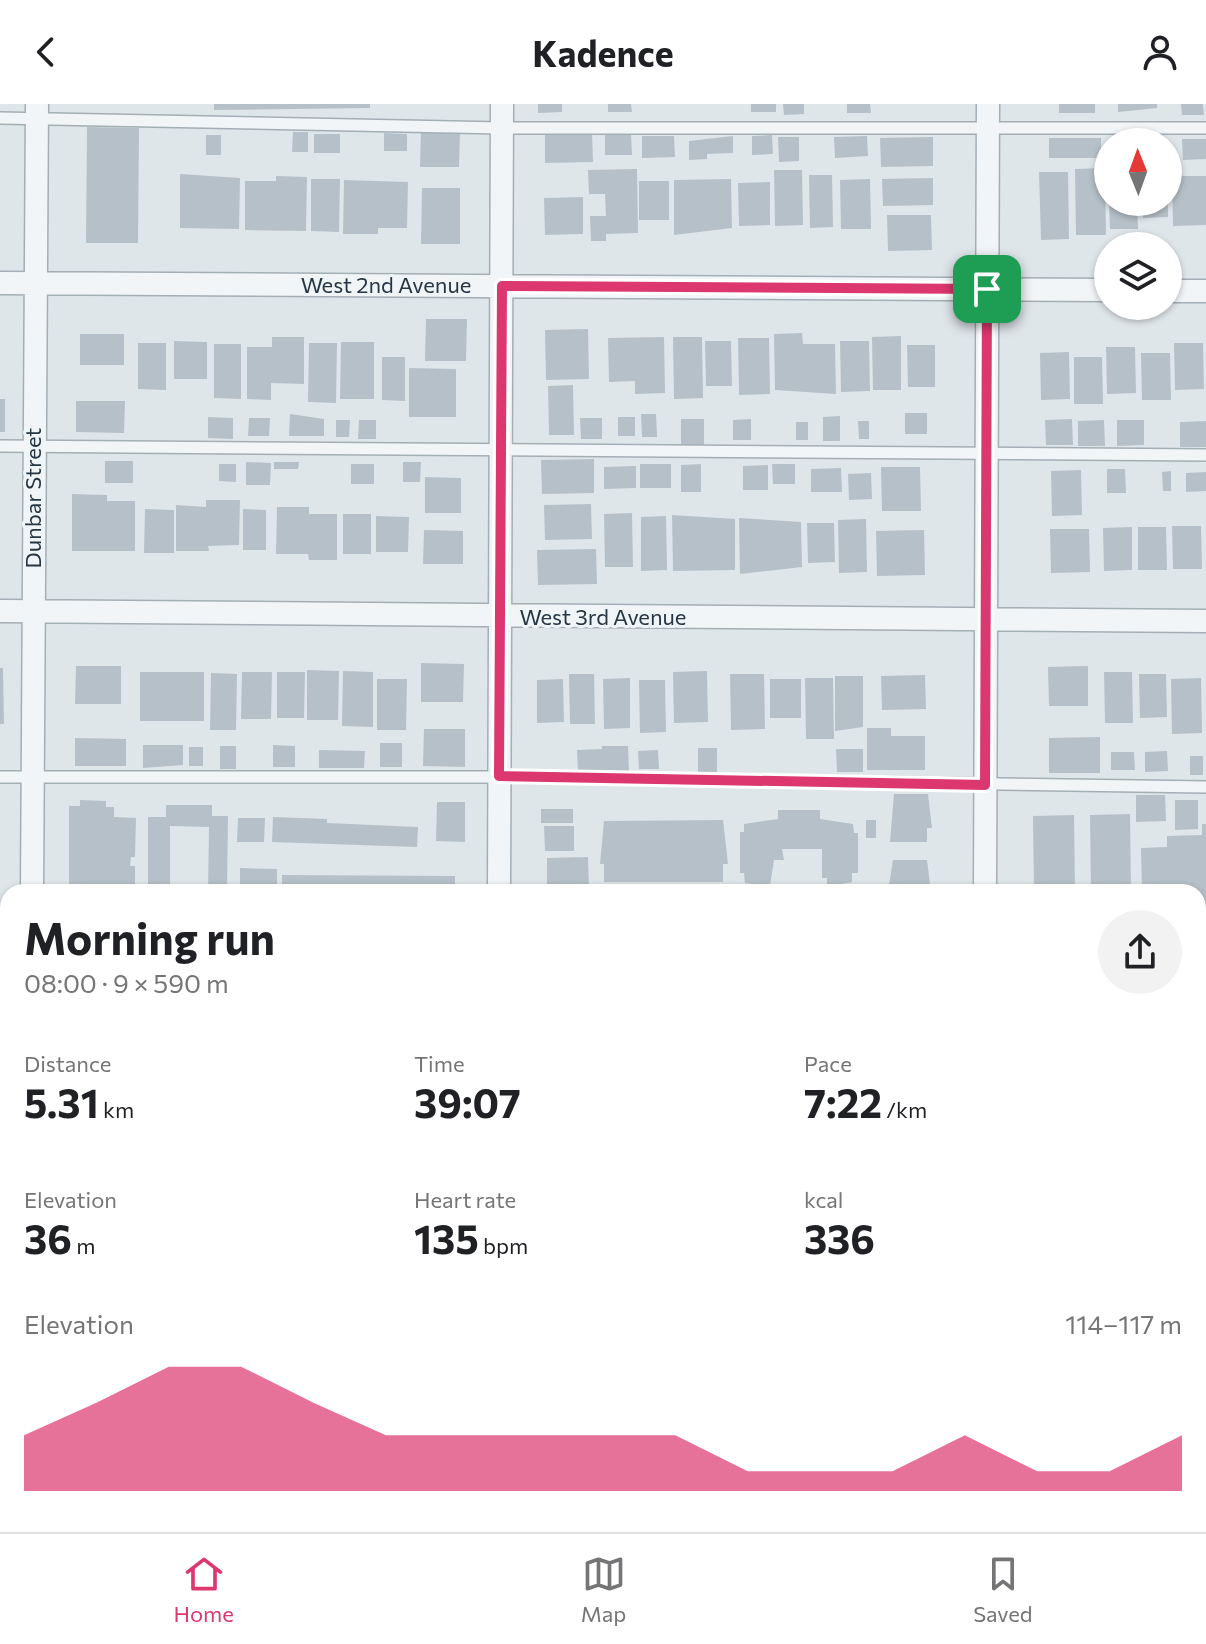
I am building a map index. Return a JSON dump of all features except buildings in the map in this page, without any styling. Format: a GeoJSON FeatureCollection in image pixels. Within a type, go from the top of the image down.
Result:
{"type":"FeatureCollection","features":[{"type":"Feature","properties":{"kind":"street"},"geometry":{"type":"LineString","coordinates":[[499,884],[502,104]]}},
{"type":"Feature","properties":{"kind":"street","name":"Dunbar Street"},"geometry":{"type":"LineString","coordinates":[[32,884],[37,111]]}},
{"type":"Feature","properties":{"kind":"street"},"geometry":{"type":"LineString","coordinates":[[985,884],[988,115]]}},
{"type":"Feature","properties":{"kind":"street","name":"West 2nd Avenue"},"geometry":{"type":"LineString","coordinates":[[0,283],[1094,290]]}},
{"type":"Feature","properties":{"kind":"street"},"geometry":{"type":"LineString","coordinates":[[1182,291],[1206,291]]}},
{"type":"Feature","properties":{"kind":"street","name":"West 3rd Avenue"},"geometry":{"type":"LineString","coordinates":[[0,611],[1206,621]]}},
{"type":"Feature","properties":{"kind":"lane"},"geometry":{"type":"LineString","coordinates":[[0,118],[37,111],[502,128],[988,115],[1206,128]]}},
{"type":"Feature","properties":{"kind":"lane"},"geometry":{"type":"LineString","coordinates":[[0,446],[499,447],[1206,455]]}},
{"type":"Feature","properties":{"kind":"lane"},"geometry":{"type":"LineString","coordinates":[[0,777],[499,776],[1206,787]]}},
{"type":"Feature","properties":{"kind":"route"},"geometry":{"type":"LineString","coordinates":[[502,286],[987,289],[985,785],[499,776],[502,286]]}}]}
